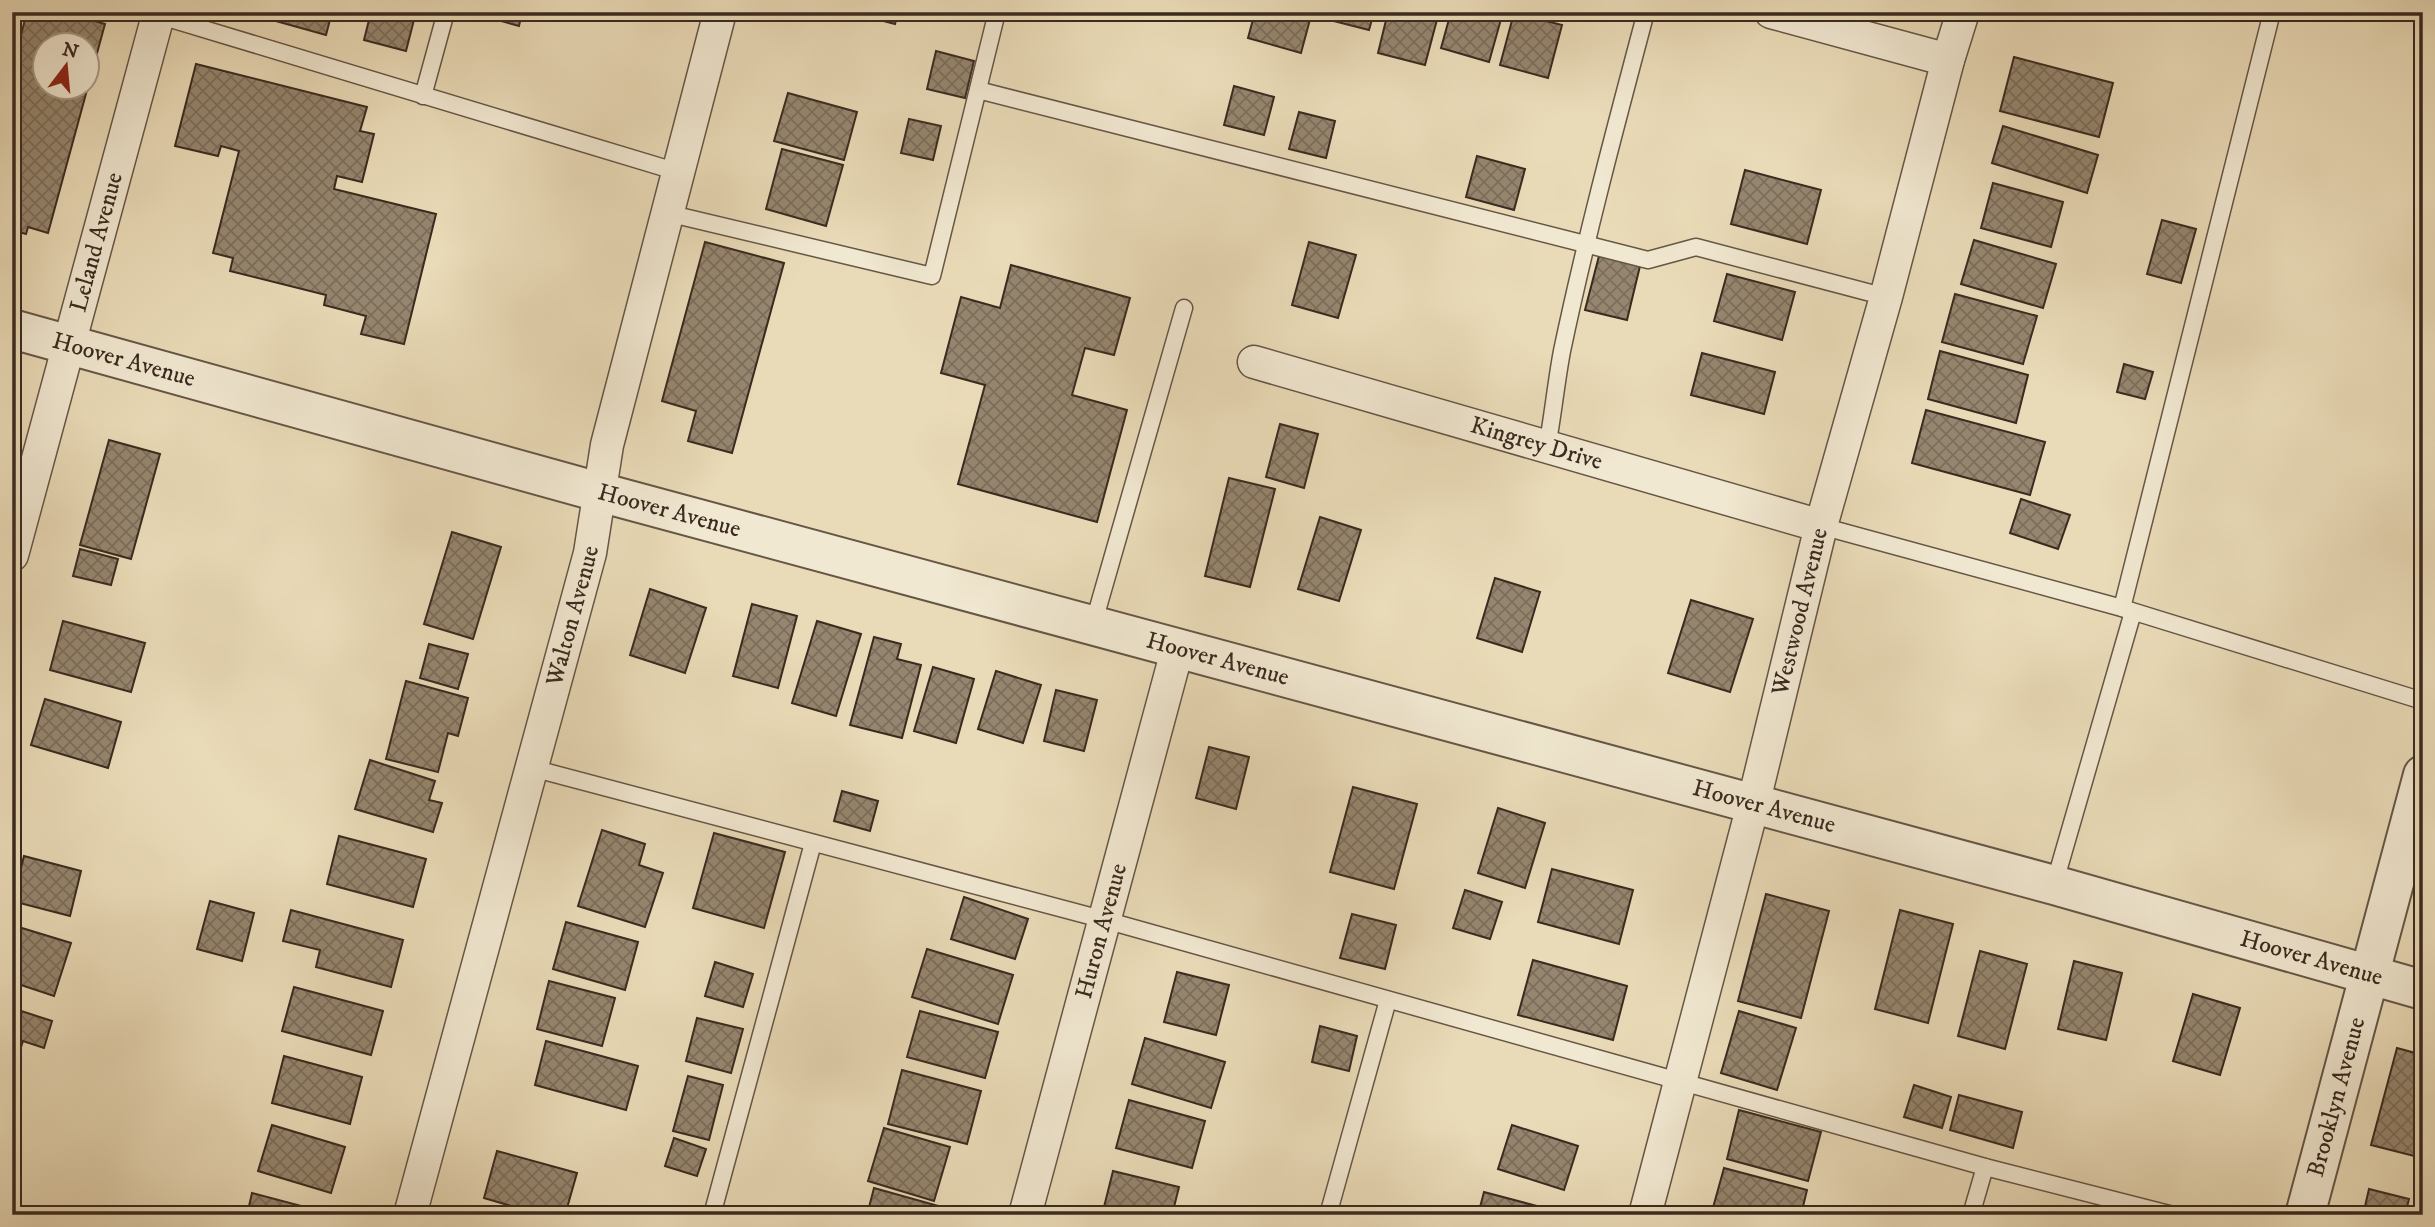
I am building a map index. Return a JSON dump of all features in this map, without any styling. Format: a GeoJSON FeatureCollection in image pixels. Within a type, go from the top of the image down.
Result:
{"type":"FeatureCollection","features":[{"type":"Feature","properties":{"kind":"street","name":"Walton Avenue"},"geometry":{"type":"LineString","coordinates":[[410,1215],[590,553],[607,445],[720,12]]}},
{"type":"Feature","properties":{"kind":"street"},"geometry":{"type":"LineString","coordinates":[[1771,12],[1948,60]]}},
{"type":"Feature","properties":{"kind":"street","name":"Westwood Avenue"},"geometry":{"type":"LineString","coordinates":[[1644,1215],[1754,805],[1821,526],[1963,12]]}},
{"type":"Feature","properties":{"kind":"street","name":"Leland Avenue"},"geometry":{"type":"LineString","coordinates":[[12,555],[154,13]]}},
{"type":"Feature","properties":{"kind":"street","name":"Hoover Avenue"},"geometry":{"type":"LineString","coordinates":[[12,330],[599,492],[2054,885],[2423,990]]}},
{"type":"Feature","properties":{"kind":"street","name":"Kingrey Drive"},"geometry":{"type":"LineString","coordinates":[[1254,362],[1821,526]]}},
{"type":"Feature","properties":{"kind":"street","name":"Huron Avenue"},"geometry":{"type":"LineString","coordinates":[[1025,1215],[1178,648]]}},
{"type":"Feature","properties":{"kind":"street","name":"Brooklyn Avenue"},"geometry":{"type":"LineString","coordinates":[[2305,1215],[2423,775]]}},
{"type":"Feature","properties":{"kind":"lane"},"geometry":{"type":"LineString","coordinates":[[423,96],[446,12]]}},
{"type":"Feature","properties":{"kind":"lane"},"geometry":{"type":"LineString","coordinates":[[667,213],[932,276],[998,12]]}},
{"type":"Feature","properties":{"kind":"lane"},"geometry":{"type":"LineString","coordinates":[[1547,447],[1562,350],[1586,244],[1646,12]]}},
{"type":"Feature","properties":{"kind":"lane"},"geometry":{"type":"LineString","coordinates":[[2054,885],[2127,610],[2272,12]]}},
{"type":"Feature","properties":{"kind":"lane"},"geometry":{"type":"LineString","coordinates":[[154,13],[678,172]]}},
{"type":"Feature","properties":{"kind":"lane"},"geometry":{"type":"LineString","coordinates":[[978,90],[1648,260],[1696,247],[1886,297]]}},
{"type":"Feature","properties":{"kind":"lane"},"geometry":{"type":"LineString","coordinates":[[1093,625],[1184,308]]}},
{"type":"Feature","properties":{"kind":"lane"},"geometry":{"type":"LineString","coordinates":[[1821,526],[2127,610],[2423,701]]}},
{"type":"Feature","properties":{"kind":"lane"},"geometry":{"type":"LineString","coordinates":[[532,768],[1105,920],[1985,1167],[2173,1215]]}},
{"type":"Feature","properties":{"kind":"lane"},"geometry":{"type":"LineString","coordinates":[[712,1215],[813,843]]}},
{"type":"Feature","properties":{"kind":"lane"},"geometry":{"type":"LineString","coordinates":[[1328,1215],[1388,1000]]}},
{"type":"Feature","properties":{"kind":"lane"},"geometry":{"type":"LineString","coordinates":[[1971,1215],[1985,1167]]}},
{"type":"Feature","properties":{"kind":"building"},"geometry":{"type":"Polygon","coordinates":[[[27,12],[62,12],[105,24],[102,35],[102,32],[32,32],[32,102],[84,102],[48,233],[28,227],[26,234],[12,230],[12,69],[27,12]]]}},
{"type":"Feature","properties":{"kind":"building"},"geometry":{"type":"Polygon","coordinates":[[[243,12],[332,12],[326,35],[243,12]]]}},
{"type":"Feature","properties":{"kind":"building"},"geometry":{"type":"Polygon","coordinates":[[[371,12],[416,12],[406,51],[364,40],[371,12]]]}},
{"type":"Feature","properties":{"kind":"building"},"geometry":{"type":"Polygon","coordinates":[[[469,12],[522,12],[519,26],[469,12]]]}},
{"type":"Feature","properties":{"kind":"building"},"geometry":{"type":"Polygon","coordinates":[[[849,12],[898,12],[895,24],[849,12]]]}},
{"type":"Feature","properties":{"kind":"building"},"geometry":{"type":"Polygon","coordinates":[[[1255,12],[1312,12],[1301,53],[1248,38],[1255,12]]]}},
{"type":"Feature","properties":{"kind":"building"},"geometry":{"type":"Polygon","coordinates":[[[1324,12],[1374,12],[1369,30],[1322,18],[1324,12]]]}},
{"type":"Feature","properties":{"kind":"building"},"geometry":{"type":"Polygon","coordinates":[[[1388,12],[1439,12],[1425,65],[1378,53],[1388,12]]]}},
{"type":"Feature","properties":{"kind":"building"},"geometry":{"type":"Polygon","coordinates":[[[1451,12],[1503,12],[1489,62],[1441,48],[1451,12]]]}},
{"type":"Feature","properties":{"kind":"building"},"geometry":{"type":"Polygon","coordinates":[[[1514,13],[1562,25],[1548,78],[1500,65],[1514,13]]]}},
{"type":"Feature","properties":{"kind":"building"},"geometry":{"type":"Polygon","coordinates":[[[936,51],[974,61],[965,98],[927,89],[936,51]]]}},
{"type":"Feature","properties":{"kind":"building"},"geometry":{"type":"Polygon","coordinates":[[[2014,57],[2113,83],[2099,137],[2000,111],[2014,57]]]}},
{"type":"Feature","properties":{"kind":"building"},"geometry":{"type":"Polygon","coordinates":[[[196,64],[367,107],[360,131],[374,134],[362,182],[337,176],[334,189],[436,214],[404,344],[361,334],[366,316],[324,305],[326,295],[230,271],[233,258],[213,253],[239,151],[221,146],[218,156],[175,146],[196,64]]]}},
{"type":"Feature","properties":{"kind":"building"},"geometry":{"type":"Polygon","coordinates":[[[1234,86],[1274,97],[1264,135],[1224,125],[1234,86]]]}},
{"type":"Feature","properties":{"kind":"building"},"geometry":{"type":"Polygon","coordinates":[[[788,93],[857,112],[844,160],[774,141],[788,93]]]}},
{"type":"Feature","properties":{"kind":"building"},"geometry":{"type":"Polygon","coordinates":[[[1299,112],[1335,121],[1326,158],[1289,149],[1299,112]]]}},
{"type":"Feature","properties":{"kind":"building"},"geometry":{"type":"Polygon","coordinates":[[[909,119],[941,126],[933,160],[901,153],[909,119]]]}},
{"type":"Feature","properties":{"kind":"building"},"geometry":{"type":"Polygon","coordinates":[[[2003,126],[2098,155],[2087,193],[1992,163],[2003,126]]]}},
{"type":"Feature","properties":{"kind":"building"},"geometry":{"type":"Polygon","coordinates":[[[782,149],[843,165],[826,226],[766,209],[782,149]]]}},
{"type":"Feature","properties":{"kind":"building"},"geometry":{"type":"Polygon","coordinates":[[[1477,156],[1525,169],[1514,210],[1466,197],[1477,156]]]}},
{"type":"Feature","properties":{"kind":"building"},"geometry":{"type":"Polygon","coordinates":[[[1745,170],[1821,190],[1807,244],[1731,224],[1745,170]]]}},
{"type":"Feature","properties":{"kind":"building"},"geometry":{"type":"Polygon","coordinates":[[[1993,183],[2063,202],[2051,247],[1981,228],[1993,183]]]}},
{"type":"Feature","properties":{"kind":"building"},"geometry":{"type":"Polygon","coordinates":[[[2162,220],[2196,229],[2181,283],[2147,274],[2162,220]]]}},
{"type":"Feature","properties":{"kind":"building"},"geometry":{"type":"Polygon","coordinates":[[[1974,240],[2056,264],[2043,308],[1961,284],[1974,240]]]}},
{"type":"Feature","properties":{"kind":"building"},"geometry":{"type":"Polygon","coordinates":[[[705,242],[784,263],[732,453],[688,441],[696,411],[662,401],[705,242]]]}},
{"type":"Feature","properties":{"kind":"building"},"geometry":{"type":"Polygon","coordinates":[[[1309,242],[1356,255],[1338,318],[1292,305],[1309,242]]]}},
{"type":"Feature","properties":{"kind":"building"},"geometry":{"type":"Polygon","coordinates":[[[1599,256],[1640,266],[1627,320],[1585,310],[1599,256]]]}},
{"type":"Feature","properties":{"kind":"building"},"geometry":{"type":"Polygon","coordinates":[[[1011,265],[1130,298],[1114,355],[1085,348],[1072,395],[1127,410],[1097,522],[958,484],[985,385],[941,373],[961,297],[1000,308],[1011,265]]]}},
{"type":"Feature","properties":{"kind":"building"},"geometry":{"type":"Polygon","coordinates":[[[1727,274],[1795,292],[1782,340],[1714,321],[1727,274]]]}},
{"type":"Feature","properties":{"kind":"building"},"geometry":{"type":"Polygon","coordinates":[[[1955,294],[2037,316],[2023,364],[1942,342],[1955,294]]]}},
{"type":"Feature","properties":{"kind":"building"},"geometry":{"type":"Polygon","coordinates":[[[1940,351],[2028,375],[2016,423],[1928,399],[1940,351]]]}},
{"type":"Feature","properties":{"kind":"building"},"geometry":{"type":"Polygon","coordinates":[[[1702,353],[1775,372],[1764,414],[1691,395],[1702,353]]]}},
{"type":"Feature","properties":{"kind":"building"},"geometry":{"type":"Polygon","coordinates":[[[2124,364],[2153,372],[2145,399],[2117,392],[2124,364]]]}},
{"type":"Feature","properties":{"kind":"building"},"geometry":{"type":"Polygon","coordinates":[[[1926,410],[2045,442],[2030,495],[1912,463],[1926,410]]]}},
{"type":"Feature","properties":{"kind":"building"},"geometry":{"type":"Polygon","coordinates":[[[1280,424],[1318,434],[1304,488],[1266,477],[1280,424]]]}},
{"type":"Feature","properties":{"kind":"building"},"geometry":{"type":"Polygon","coordinates":[[[109,440],[160,454],[131,559],[80,545],[109,440]]]}},
{"type":"Feature","properties":{"kind":"building"},"geometry":{"type":"Polygon","coordinates":[[[1229,478],[1275,489],[1250,587],[1205,576],[1229,478]]]}},
{"type":"Feature","properties":{"kind":"building"},"geometry":{"type":"Polygon","coordinates":[[[2021,499],[2070,515],[2058,549],[2010,533],[2021,499]]]}},
{"type":"Feature","properties":{"kind":"building"},"geometry":{"type":"Polygon","coordinates":[[[1320,517],[1361,530],[1339,601],[1298,589],[1320,517]]]}},
{"type":"Feature","properties":{"kind":"building"},"geometry":{"type":"Polygon","coordinates":[[[452,532],[501,547],[473,639],[424,624],[452,532]]]}},
{"type":"Feature","properties":{"kind":"building"},"geometry":{"type":"Polygon","coordinates":[[[80,549],[118,559],[111,585],[73,576],[80,549]]]}},
{"type":"Feature","properties":{"kind":"building"},"geometry":{"type":"Polygon","coordinates":[[[1495,578],[1540,592],[1522,652],[1477,638],[1495,578]]]}},
{"type":"Feature","properties":{"kind":"building"},"geometry":{"type":"Polygon","coordinates":[[[650,589],[706,608],[685,673],[630,655],[650,589]]]}},
{"type":"Feature","properties":{"kind":"building"},"geometry":{"type":"Polygon","coordinates":[[[1691,600],[1753,619],[1730,692],[1668,673],[1691,600]]]}},
{"type":"Feature","properties":{"kind":"building"},"geometry":{"type":"Polygon","coordinates":[[[752,604],[797,616],[778,688],[733,676],[752,604]]]}},
{"type":"Feature","properties":{"kind":"building"},"geometry":{"type":"Polygon","coordinates":[[[63,621],[145,643],[131,692],[50,670],[63,621]]]}},
{"type":"Feature","properties":{"kind":"building"},"geometry":{"type":"Polygon","coordinates":[[[817,621],[861,634],[836,716],[792,703],[817,621]]]}},
{"type":"Feature","properties":{"kind":"building"},"geometry":{"type":"Polygon","coordinates":[[[874,637],[901,644],[897,659],[921,665],[902,738],[850,725],[874,637]]]}},
{"type":"Feature","properties":{"kind":"building"},"geometry":{"type":"Polygon","coordinates":[[[429,644],[468,654],[458,689],[420,678],[429,644]]]}},
{"type":"Feature","properties":{"kind":"building"},"geometry":{"type":"Polygon","coordinates":[[[933,667],[974,679],[956,743],[914,731],[933,667]]]}},
{"type":"Feature","properties":{"kind":"building"},"geometry":{"type":"Polygon","coordinates":[[[996,671],[1041,685],[1023,743],[978,729],[996,671]]]}},
{"type":"Feature","properties":{"kind":"building"},"geometry":{"type":"Polygon","coordinates":[[[406,681],[468,698],[458,736],[448,733],[438,772],[386,759],[406,681]]]}},
{"type":"Feature","properties":{"kind":"building"},"geometry":{"type":"Polygon","coordinates":[[[1056,690],[1097,700],[1084,751],[1044,741],[1056,690]]]}},
{"type":"Feature","properties":{"kind":"building"},"geometry":{"type":"Polygon","coordinates":[[[45,699],[121,722],[108,768],[31,745],[45,699]]]}},
{"type":"Feature","properties":{"kind":"building"},"geometry":{"type":"Polygon","coordinates":[[[1209,747],[1249,757],[1236,809],[1196,798],[1209,747]]]}},
{"type":"Feature","properties":{"kind":"building"},"geometry":{"type":"Polygon","coordinates":[[[370,760],[435,781],[429,800],[442,803],[433,832],[355,809],[370,760]]]}},
{"type":"Feature","properties":{"kind":"building"},"geometry":{"type":"Polygon","coordinates":[[[1353,787],[1417,804],[1394,889],[1330,872],[1353,787]]]}},
{"type":"Feature","properties":{"kind":"building"},"geometry":{"type":"Polygon","coordinates":[[[842,791],[878,801],[870,831],[834,821],[842,791]]]}},
{"type":"Feature","properties":{"kind":"building"},"geometry":{"type":"Polygon","coordinates":[[[1498,808],[1545,823],[1525,888],[1478,873],[1498,808]]]}},
{"type":"Feature","properties":{"kind":"building"},"geometry":{"type":"Polygon","coordinates":[[[602,830],[645,844],[639,865],[663,873],[645,927],[578,906],[602,830]]]}},
{"type":"Feature","properties":{"kind":"building"},"geometry":{"type":"Polygon","coordinates":[[[714,833],[785,852],[764,928],[693,908],[714,833]]]}},
{"type":"Feature","properties":{"kind":"building"},"geometry":{"type":"Polygon","coordinates":[[[339,836],[426,859],[413,907],[327,884],[339,836]]]}},
{"type":"Feature","properties":{"kind":"building"},"geometry":{"type":"Polygon","coordinates":[[[24,856],[81,871],[70,916],[12,901],[12,875],[19,876],[24,856]]]}},
{"type":"Feature","properties":{"kind":"building"},"geometry":{"type":"Polygon","coordinates":[[[1552,869],[1633,890],[1619,944],[1538,922],[1552,869]]]}},
{"type":"Feature","properties":{"kind":"building"},"geometry":{"type":"Polygon","coordinates":[[[1465,890],[1502,902],[1490,939],[1453,928],[1465,890]]]}},
{"type":"Feature","properties":{"kind":"building"},"geometry":{"type":"Polygon","coordinates":[[[1766,894],[1829,911],[1801,1018],[1738,1001],[1766,894]]]}},
{"type":"Feature","properties":{"kind":"building"},"geometry":{"type":"Polygon","coordinates":[[[964,897],[1028,919],[1015,959],[951,939],[964,897]]]}},
{"type":"Feature","properties":{"kind":"building"},"geometry":{"type":"Polygon","coordinates":[[[210,901],[254,913],[242,961],[197,949],[210,901]]]}},
{"type":"Feature","properties":{"kind":"building"},"geometry":{"type":"Polygon","coordinates":[[[291,910],[403,940],[391,987],[316,967],[320,950],[283,941],[291,910]]]}},
{"type":"Feature","properties":{"kind":"building"},"geometry":{"type":"Polygon","coordinates":[[[1900,910],[1953,924],[1928,1023],[1875,1009],[1900,910]]]}},
{"type":"Feature","properties":{"kind":"building"},"geometry":{"type":"Polygon","coordinates":[[[1352,914],[1396,925],[1385,969],[1340,958],[1352,914]]]}},
{"type":"Feature","properties":{"kind":"building"},"geometry":{"type":"Polygon","coordinates":[[[566,922],[638,942],[625,990],[553,969],[566,922]]]}},
{"type":"Feature","properties":{"kind":"building"},"geometry":{"type":"Polygon","coordinates":[[[12,925],[71,943],[54,996],[12,982],[12,925]]]}},
{"type":"Feature","properties":{"kind":"building"},"geometry":{"type":"Polygon","coordinates":[[[927,949],[1013,975],[998,1024],[912,997],[927,949]]]}},
{"type":"Feature","properties":{"kind":"building"},"geometry":{"type":"Polygon","coordinates":[[[1980,951],[2027,964],[2005,1049],[1958,1036],[1980,951]]]}},
{"type":"Feature","properties":{"kind":"building"},"geometry":{"type":"Polygon","coordinates":[[[1533,960],[1627,986],[1613,1040],[1518,1015],[1533,960]]]}},
{"type":"Feature","properties":{"kind":"building"},"geometry":{"type":"Polygon","coordinates":[[[2074,961],[2122,973],[2106,1040],[2058,1029],[2074,961]]]}},
{"type":"Feature","properties":{"kind":"building"},"geometry":{"type":"Polygon","coordinates":[[[715,962],[753,974],[743,1007],[705,996],[715,962]]]}},
{"type":"Feature","properties":{"kind":"building"},"geometry":{"type":"Polygon","coordinates":[[[1177,972],[1229,985],[1216,1035],[1164,1022],[1177,972]]]}},
{"type":"Feature","properties":{"kind":"building"},"geometry":{"type":"Polygon","coordinates":[[[549,981],[615,998],[602,1046],[537,1029],[549,981]]]}},
{"type":"Feature","properties":{"kind":"building"},"geometry":{"type":"Polygon","coordinates":[[[294,987],[383,1011],[371,1055],[282,1031],[294,987]]]}},
{"type":"Feature","properties":{"kind":"building"},"geometry":{"type":"Polygon","coordinates":[[[2193,994],[2240,1008],[2220,1075],[2173,1061],[2193,994]]]}},
{"type":"Feature","properties":{"kind":"building"},"geometry":{"type":"Polygon","coordinates":[[[12,1008],[52,1021],[44,1048],[23,1041],[14,1069],[12,1008]]]}},
{"type":"Feature","properties":{"kind":"building"},"geometry":{"type":"Polygon","coordinates":[[[920,1011],[998,1032],[985,1078],[907,1057],[920,1011]]]}},
{"type":"Feature","properties":{"kind":"building"},"geometry":{"type":"Polygon","coordinates":[[[1739,1011],[1796,1028],[1777,1090],[1721,1073],[1739,1011]]]}},
{"type":"Feature","properties":{"kind":"building"},"geometry":{"type":"Polygon","coordinates":[[[697,1018],[743,1029],[731,1073],[686,1061],[697,1018]]]}},
{"type":"Feature","properties":{"kind":"building"},"geometry":{"type":"Polygon","coordinates":[[[1320,1026],[1357,1036],[1349,1071],[1312,1062],[1320,1026]]]}},
{"type":"Feature","properties":{"kind":"building"},"geometry":{"type":"Polygon","coordinates":[[[1145,1038],[1225,1062],[1211,1108],[1132,1084],[1145,1038]]]}},
{"type":"Feature","properties":{"kind":"building"},"geometry":{"type":"Polygon","coordinates":[[[546,1041],[638,1066],[626,1110],[535,1085],[546,1041]]]}},
{"type":"Feature","properties":{"kind":"building"},"geometry":{"type":"Polygon","coordinates":[[[2397,1048],[2423,1055],[2422,1158],[2371,1145],[2397,1048]]]}},
{"type":"Feature","properties":{"kind":"building"},"geometry":{"type":"Polygon","coordinates":[[[284,1056],[362,1077],[350,1124],[272,1103],[284,1056]]]}},
{"type":"Feature","properties":{"kind":"building"},"geometry":{"type":"Polygon","coordinates":[[[902,1070],[981,1091],[967,1144],[888,1124],[902,1070]]]}},
{"type":"Feature","properties":{"kind":"building"},"geometry":{"type":"Polygon","coordinates":[[[688,1076],[723,1085],[709,1140],[673,1131],[688,1076]]]}},
{"type":"Feature","properties":{"kind":"building"},"geometry":{"type":"Polygon","coordinates":[[[1914,1085],[1951,1097],[1942,1128],[1904,1117],[1914,1085]]]}},
{"type":"Feature","properties":{"kind":"building"},"geometry":{"type":"Polygon","coordinates":[[[1959,1095],[2022,1112],[2013,1148],[1950,1130],[1959,1095]]]}},
{"type":"Feature","properties":{"kind":"building"},"geometry":{"type":"Polygon","coordinates":[[[1129,1100],[1205,1121],[1192,1168],[1116,1148],[1129,1100]]]}},
{"type":"Feature","properties":{"kind":"building"},"geometry":{"type":"Polygon","coordinates":[[[1739,1110],[1821,1132],[1808,1181],[1727,1159],[1739,1110]]]}},
{"type":"Feature","properties":{"kind":"building"},"geometry":{"type":"Polygon","coordinates":[[[272,1125],[345,1147],[331,1193],[258,1171],[272,1125]]]}},
{"type":"Feature","properties":{"kind":"building"},"geometry":{"type":"Polygon","coordinates":[[[1512,1125],[1578,1146],[1564,1190],[1498,1169],[1512,1125]]]}},
{"type":"Feature","properties":{"kind":"building"},"geometry":{"type":"Polygon","coordinates":[[[884,1128],[950,1147],[934,1201],[868,1181],[884,1128]]]}},
{"type":"Feature","properties":{"kind":"building"},"geometry":{"type":"Polygon","coordinates":[[[674,1138],[706,1149],[697,1176],[665,1166],[674,1138]]]}},
{"type":"Feature","properties":{"kind":"building"},"geometry":{"type":"Polygon","coordinates":[[[497,1151],[577,1173],[565,1215],[542,1215],[484,1198],[497,1151]]]}},
{"type":"Feature","properties":{"kind":"building"},"geometry":{"type":"Polygon","coordinates":[[[1724,1168],[1807,1190],[1801,1215],[1711,1215],[1724,1168]]]}},
{"type":"Feature","properties":{"kind":"building"},"geometry":{"type":"Polygon","coordinates":[[[1113,1171],[1179,1187],[1172,1215],[1102,1215],[1113,1171]]]}},
{"type":"Feature","properties":{"kind":"building"},"geometry":{"type":"Polygon","coordinates":[[[874,1188],[949,1209],[948,1215],[867,1215],[874,1188]]]}},
{"type":"Feature","properties":{"kind":"building"},"geometry":{"type":"Polygon","coordinates":[[[2369,1189],[2409,1199],[2405,1215],[2363,1215],[2369,1189]]]}},
{"type":"Feature","properties":{"kind":"building"},"geometry":{"type":"Polygon","coordinates":[[[1484,1192],[1567,1214],[1478,1215],[1484,1192]]]}},
{"type":"Feature","properties":{"kind":"building"},"geometry":{"type":"Polygon","coordinates":[[[252,1193],[324,1212],[324,1215],[247,1215],[252,1193]]]}}]}
